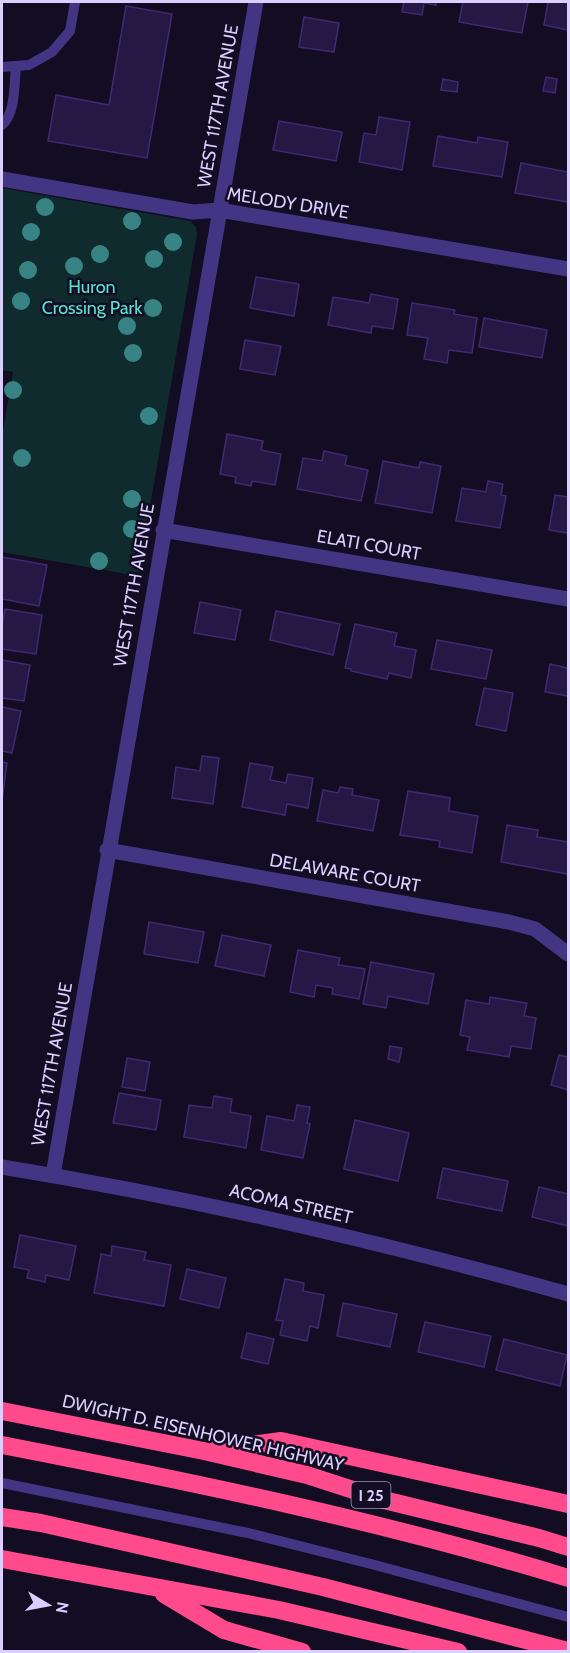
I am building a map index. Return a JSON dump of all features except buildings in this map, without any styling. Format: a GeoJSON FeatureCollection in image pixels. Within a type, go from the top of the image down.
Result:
{"type":"FeatureCollection","features":[{"type":"Feature","properties":{"kind":"highway","name":"DWIGHT D. EISENHOWER HIGHWAY"},"geometry":{"type":"LineString","coordinates":[[2,1411],[204,1451],[307,1475],[384,1500],[568,1547]]}},
{"type":"Feature","properties":{"kind":"highway"},"geometry":{"type":"LineString","coordinates":[[204,1451],[281,1441],[568,1504]]}},
{"type":"Feature","properties":{"kind":"highway"},"geometry":{"type":"LineString","coordinates":[[2,1445],[319,1511],[568,1578]]}},
{"type":"Feature","properties":{"kind":"highway"},"geometry":{"type":"LineString","coordinates":[[2,1517],[41,1523],[323,1587],[568,1651]]}},
{"type":"Feature","properties":{"kind":"highway"},"geometry":{"type":"LineString","coordinates":[[2,1559],[279,1610],[458,1652]]}},
{"type":"Feature","properties":{"kind":"highway"},"geometry":{"type":"LineString","coordinates":[[152,1587],[224,1630],[302,1652]]}},
{"type":"Feature","properties":{"kind":"street","name":"WEST 117TH AVENUE"},"geometry":{"type":"LineString","coordinates":[[52,1175],[256,2]]}},
{"type":"Feature","properties":{"kind":"street","name":"MELODY DRIVE"},"geometry":{"type":"LineString","coordinates":[[2,179],[193,212],[219,210],[568,269]]}},
{"type":"Feature","properties":{"kind":"street","name":"ELATI COURT"},"geometry":{"type":"LineString","coordinates":[[163,530],[568,598]]}},
{"type":"Feature","properties":{"kind":"street","name":"DELAWARE COURT"},"geometry":{"type":"LineString","coordinates":[[107,850],[509,922],[535,929],[568,954]]}},
{"type":"Feature","properties":{"kind":"street","name":"ACOMA STREET"},"geometry":{"type":"LineString","coordinates":[[2,1167],[161,1196],[333,1233],[425,1255],[568,1294]]}},
{"type":"Feature","properties":{"kind":"lane"},"geometry":{"type":"LineString","coordinates":[[2,67],[28,65],[52,52],[70,32],[75,2]]}},
{"type":"Feature","properties":{"kind":"lane"},"geometry":{"type":"LineString","coordinates":[[2,125],[10,112],[16,66]]}},
{"type":"Feature","properties":{"kind":"lane"},"geometry":{"type":"LineString","coordinates":[[2,1483],[132,1508],[258,1536],[382,1566],[568,1617]]}},
{"type":"Feature","properties":{"kind":"green space","name":"Huron Crossing Park"},"geometry":{"type":"Polygon","coordinates":[[[2,188],[190,221],[196,227],[197,234],[138,576],[2,552],[2,437],[13,372],[2,370],[2,188]]]}}]}
